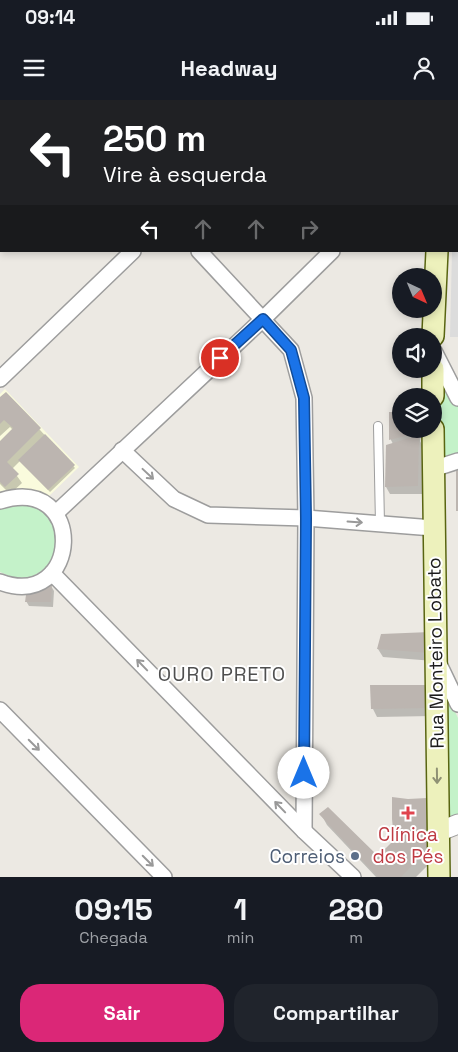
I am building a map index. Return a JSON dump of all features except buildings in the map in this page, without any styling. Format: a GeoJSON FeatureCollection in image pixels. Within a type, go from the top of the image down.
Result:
{"type":"FeatureCollection","features":[{"type":"Feature","properties":{"kind":"main road"},"geometry":{"type":"LineString","coordinates":[[433,328],[437,252]]}},
{"type":"Feature","properties":{"kind":"main road","name":"Rua Monteiro Lobato"},"geometry":{"type":"LineString","coordinates":[[433,438],[439,877]]}},
{"type":"Feature","properties":{"kind":"main road"},"geometry":{"type":"LineString","coordinates":[[425,877],[438,840]]}},
{"type":"Feature","properties":{"kind":"street"},"geometry":{"type":"LineString","coordinates":[[0,379],[132,252]]}},
{"type":"Feature","properties":{"kind":"street"},"geometry":{"type":"LineString","coordinates":[[200,252],[291,350],[304,398],[306,518],[304,832]]}},
{"type":"Feature","properties":{"kind":"street"},"geometry":{"type":"LineString","coordinates":[[56,513],[263,319],[331,252]]}},
{"type":"Feature","properties":{"kind":"street"},"geometry":{"type":"LineString","coordinates":[[442,367],[458,398]]}},
{"type":"Feature","properties":{"kind":"street"},"geometry":{"type":"LineString","coordinates":[[122,450],[174,499],[208,515],[306,518],[433,528]]}},
{"type":"Feature","properties":{"kind":"street"},"geometry":{"type":"LineString","coordinates":[[433,469],[458,461]]}},
{"type":"Feature","properties":{"kind":"street"},"geometry":{"type":"LineString","coordinates":[[0,501],[15,496],[30,497],[44,503],[56,513],[65,537],[64,550],[60,562],[52,573],[40,582],[26,586],[11,586],[0,582]]}},
{"type":"Feature","properties":{"kind":"street"},"geometry":{"type":"LineString","coordinates":[[52,573],[304,832],[353,877]]}},
{"type":"Feature","properties":{"kind":"street"},"geometry":{"type":"LineString","coordinates":[[436,658],[458,704]]}},
{"type":"Feature","properties":{"kind":"street"},"geometry":{"type":"LineString","coordinates":[[0,710],[164,877]]}},
{"type":"Feature","properties":{"kind":"street"},"geometry":{"type":"LineString","coordinates":[[438,840],[458,824]]}},
{"type":"Feature","properties":{"kind":"lane"},"geometry":{"type":"LineString","coordinates":[[378,426],[380,524]]}},
{"type":"Feature","properties":{"kind":"shaded area"},"geometry":{"type":"Polygon","coordinates":[[[452,252],[458,252],[458,337],[450,337],[452,252]]]}},
{"type":"Feature","properties":{"kind":"shaded area"},"geometry":{"type":"Polygon","coordinates":[[[5,389],[79,467],[49,496],[33,490],[6,490],[0,492],[0,394],[5,389]]]}},
{"type":"Feature","properties":{"kind":"green space"},"geometry":{"type":"Polygon","coordinates":[[[434,378],[441,378],[458,398],[458,461],[433,469],[433,438],[442,438],[442,388],[434,388],[434,378]]]}},
{"type":"Feature","properties":{"kind":"green space"},"geometry":{"type":"Polygon","coordinates":[[[20,503],[39,507],[53,520],[57,549],[48,566],[31,577],[22,578],[12,577],[0,572],[0,509],[20,503]]]}},
{"type":"Feature","properties":{"kind":"green space"},"geometry":{"type":"Polygon","coordinates":[[[444,689],[458,718],[458,828],[444,835],[444,689]]]}},
{"type":"Feature","properties":{"kind":"place","name":"Clínica dos Pés"},"geometry":{"type":"Point","coordinates":[408,813]}},
{"type":"Feature","properties":{"kind":"place","name":"Correios"},"geometry":{"type":"Point","coordinates":[355,856]}},
{"type":"Feature","properties":{"kind":"district","name":"OURO PRETO"},"geometry":{"type":"Point","coordinates":[222,674]}},
{"type":"Feature","properties":{"kind":"route"},"geometry":{"type":"LineString","coordinates":[[220,358],[263,319],[291,350],[304,398],[306,518],[304,773]]}}]}
